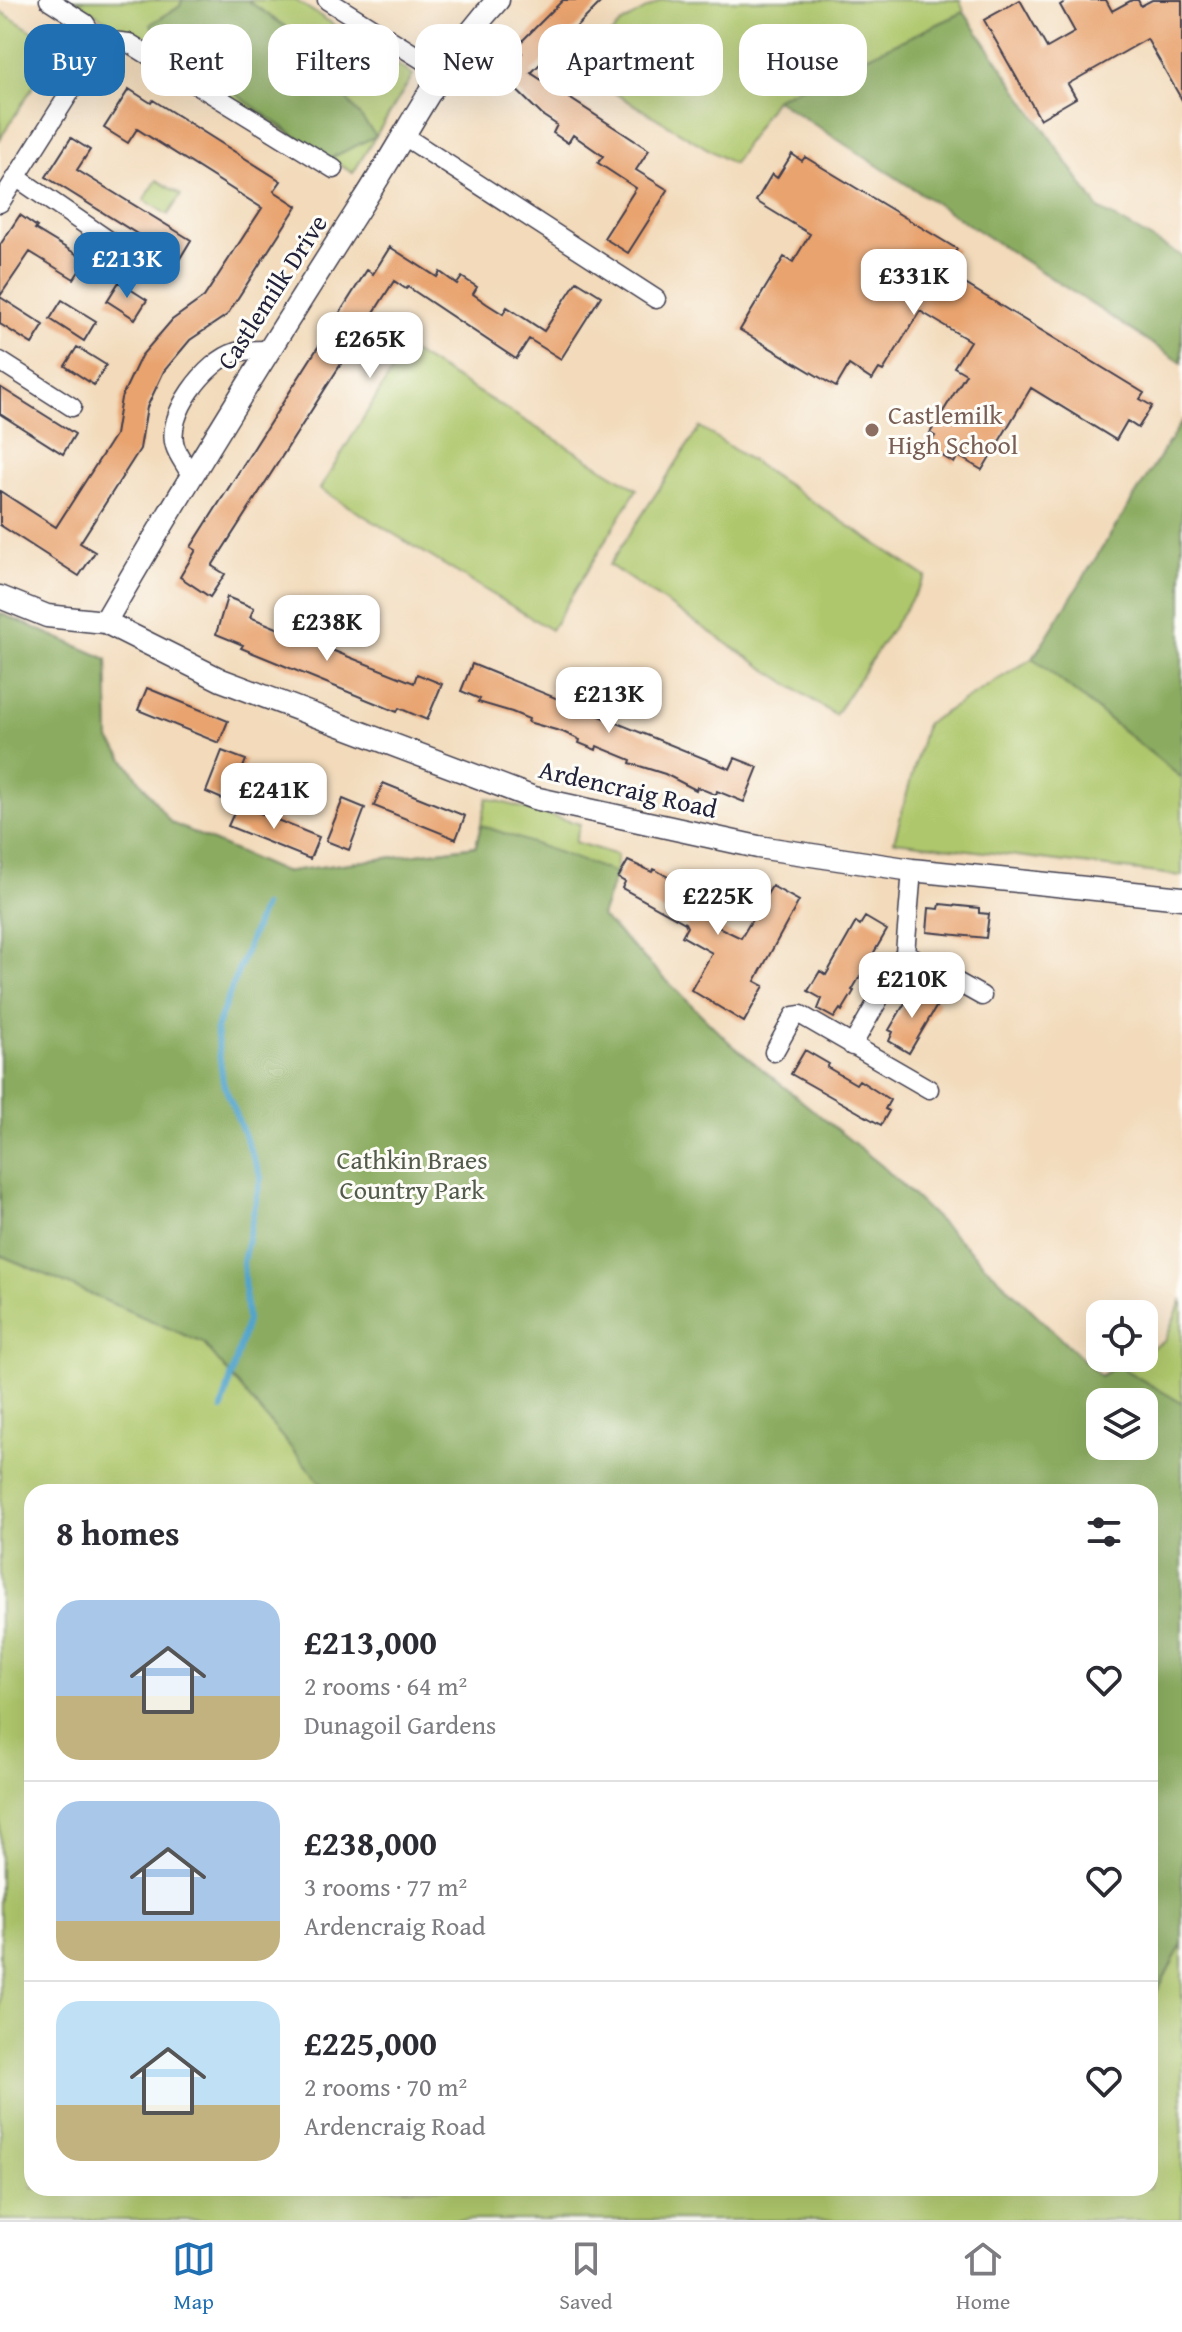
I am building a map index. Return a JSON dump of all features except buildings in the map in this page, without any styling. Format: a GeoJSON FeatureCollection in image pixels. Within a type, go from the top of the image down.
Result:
{"type":"FeatureCollection","features":[{"type":"Feature","properties":{"kind":"street"},"geometry":{"type":"LineString","coordinates":[[49,0],[86,24]]}},
{"type":"Feature","properties":{"kind":"street"},"geometry":{"type":"LineString","coordinates":[[327,0],[415,55]]}},
{"type":"Feature","properties":{"kind":"street","name":"Castlemilk Drive"},"geometry":{"type":"LineString","coordinates":[[479,24],[498,0]]}},
{"type":"Feature","properties":{"kind":"street"},"geometry":{"type":"LineString","coordinates":[[125,43],[334,169]]}},
{"type":"Feature","properties":{"kind":"street"},"geometry":{"type":"LineString","coordinates":[[0,203],[68,96]]}},
{"type":"Feature","properties":{"kind":"street","name":"Castlemilk Drive"},"geometry":{"type":"LineString","coordinates":[[105,622],[190,474],[428,96]]}},
{"type":"Feature","properties":{"kind":"street"},"geometry":{"type":"LineString","coordinates":[[404,136],[656,299]]}},
{"type":"Feature","properties":{"kind":"street"},"geometry":{"type":"LineString","coordinates":[[16,177],[156,273]]}},
{"type":"Feature","properties":{"kind":"street"},"geometry":{"type":"LineString","coordinates":[[190,474],[174,445],[177,416],[192,388],[212,364],[235,353],[267,350]]}},
{"type":"Feature","properties":{"kind":"street"},"geometry":{"type":"LineString","coordinates":[[0,361],[72,407]]}},
{"type":"Feature","properties":{"kind":"street","name":"Ardencraig Road"},"geometry":{"type":"LineString","coordinates":[[0,597],[47,616],[105,622],[221,680],[534,798],[758,847],[912,870],[1182,898]]}},
{"type":"Feature","properties":{"kind":"street"},"geometry":{"type":"LineString","coordinates":[[852,1046],[905,953],[912,870]]}},
{"type":"Feature","properties":{"kind":"street"},"geometry":{"type":"LineString","coordinates":[[905,953],[982,996]]}},
{"type":"Feature","properties":{"kind":"street"},"geometry":{"type":"LineString","coordinates":[[774,1052],[794,1016],[801,1015],[929,1089]]}},
{"type":"Feature","properties":{"kind":"green space"},"geometry":{"type":"Polygon","coordinates":[[[73,0],[295,0],[333,24],[268,24],[268,96],[399,96],[399,66],[413,75],[353,173],[228,96],[252,96],[252,24],[141,24],[141,42],[125,32],[125,24],[112,24],[73,0]]]}},
{"type":"Feature","properties":{"kind":"green space"},"geometry":{"type":"Polygon","coordinates":[[[182,0],[247,0],[282,24],[268,24],[268,96],[344,96],[376,136],[329,159],[238,96],[252,96],[252,24],[151,24],[180,6],[182,0]]]}},
{"type":"Feature","properties":{"kind":"green space"},"geometry":{"type":"Polygon","coordinates":[[[662,0],[960,0],[964,12],[867,57],[867,24],[739,24],[739,96],[782,96],[775,99],[733,164],[620,96],[723,96],[723,24],[620,24],[662,0]]]}},
{"type":"Feature","properties":{"kind":"green space"},"geometry":{"type":"Polygon","coordinates":[[[0,11],[24,26],[24,96],[27,96],[0,139],[0,11]]]}},
{"type":"Feature","properties":{"kind":"green space"},"geometry":{"type":"Polygon","coordinates":[[[964,12],[1099,209],[1182,256],[1182,363],[775,99],[782,96],[867,96],[867,57],[964,12]]]}},
{"type":"Feature","properties":{"kind":"green space"},"geometry":{"type":"Polygon","coordinates":[[[157,180],[181,195],[168,215],[144,200],[157,180]]]}},
{"type":"Feature","properties":{"kind":"green space"},"geometry":{"type":"Polygon","coordinates":[[[406,348],[637,489],[551,630],[320,489],[406,348]]]}},
{"type":"Feature","properties":{"kind":"green space"},"geometry":{"type":"Polygon","coordinates":[[[1182,421],[1182,778],[1033,658],[1182,421]]]}},
{"type":"Feature","properties":{"kind":"green space"},"geometry":{"type":"Polygon","coordinates":[[[700,427],[926,577],[835,715],[609,565],[700,427]]]}},
{"type":"Feature","properties":{"kind":"green space","name":"Cathkin Braes Country Park"},"geometry":{"type":"Polygon","coordinates":[[[0,613],[107,659],[109,739],[171,823],[283,872],[476,846],[487,798],[580,824],[575,842],[617,855],[616,873],[601,916],[731,1044],[882,1166],[1086,1363],[1086,1372],[1096,1372],[1100,1376],[1107,1372],[1158,1372],[1158,1345],[1165,1341],[1182,1299],[1182,2220],[0,2220],[0,613]]]}},
{"type":"Feature","properties":{"kind":"green space","name":"Cathkin Braes Country Park"},"geometry":{"type":"Polygon","coordinates":[[[0,613],[107,659],[109,739],[171,823],[283,872],[476,846],[481,825],[616,873],[601,916],[731,1044],[882,1166],[1086,1363],[1086,1372],[1096,1372],[1100,1376],[1107,1372],[1128,1372],[1156,1388],[1086,1388],[1086,1460],[1158,1460],[1158,1389],[1182,1403],[1182,1944],[1158,1990],[1158,1484],[321,1484],[203,1343],[0,1255],[0,613]]]}},
{"type":"Feature","properties":{"kind":"green space"},"geometry":{"type":"Polygon","coordinates":[[[1033,658],[1182,778],[1182,876],[894,841],[926,724],[1033,658]]]}},
{"type":"Feature","properties":{"kind":"waterway"},"geometry":{"type":"LineString","coordinates":[[222,1409],[247,1321],[243,1262],[261,1177],[223,1082],[216,1029],[263,906]]}},
{"type":"Feature","properties":{"kind":"place","name":"Castlemilk High School"},"geometry":{"type":"Point","coordinates":[872,430]}}]}
